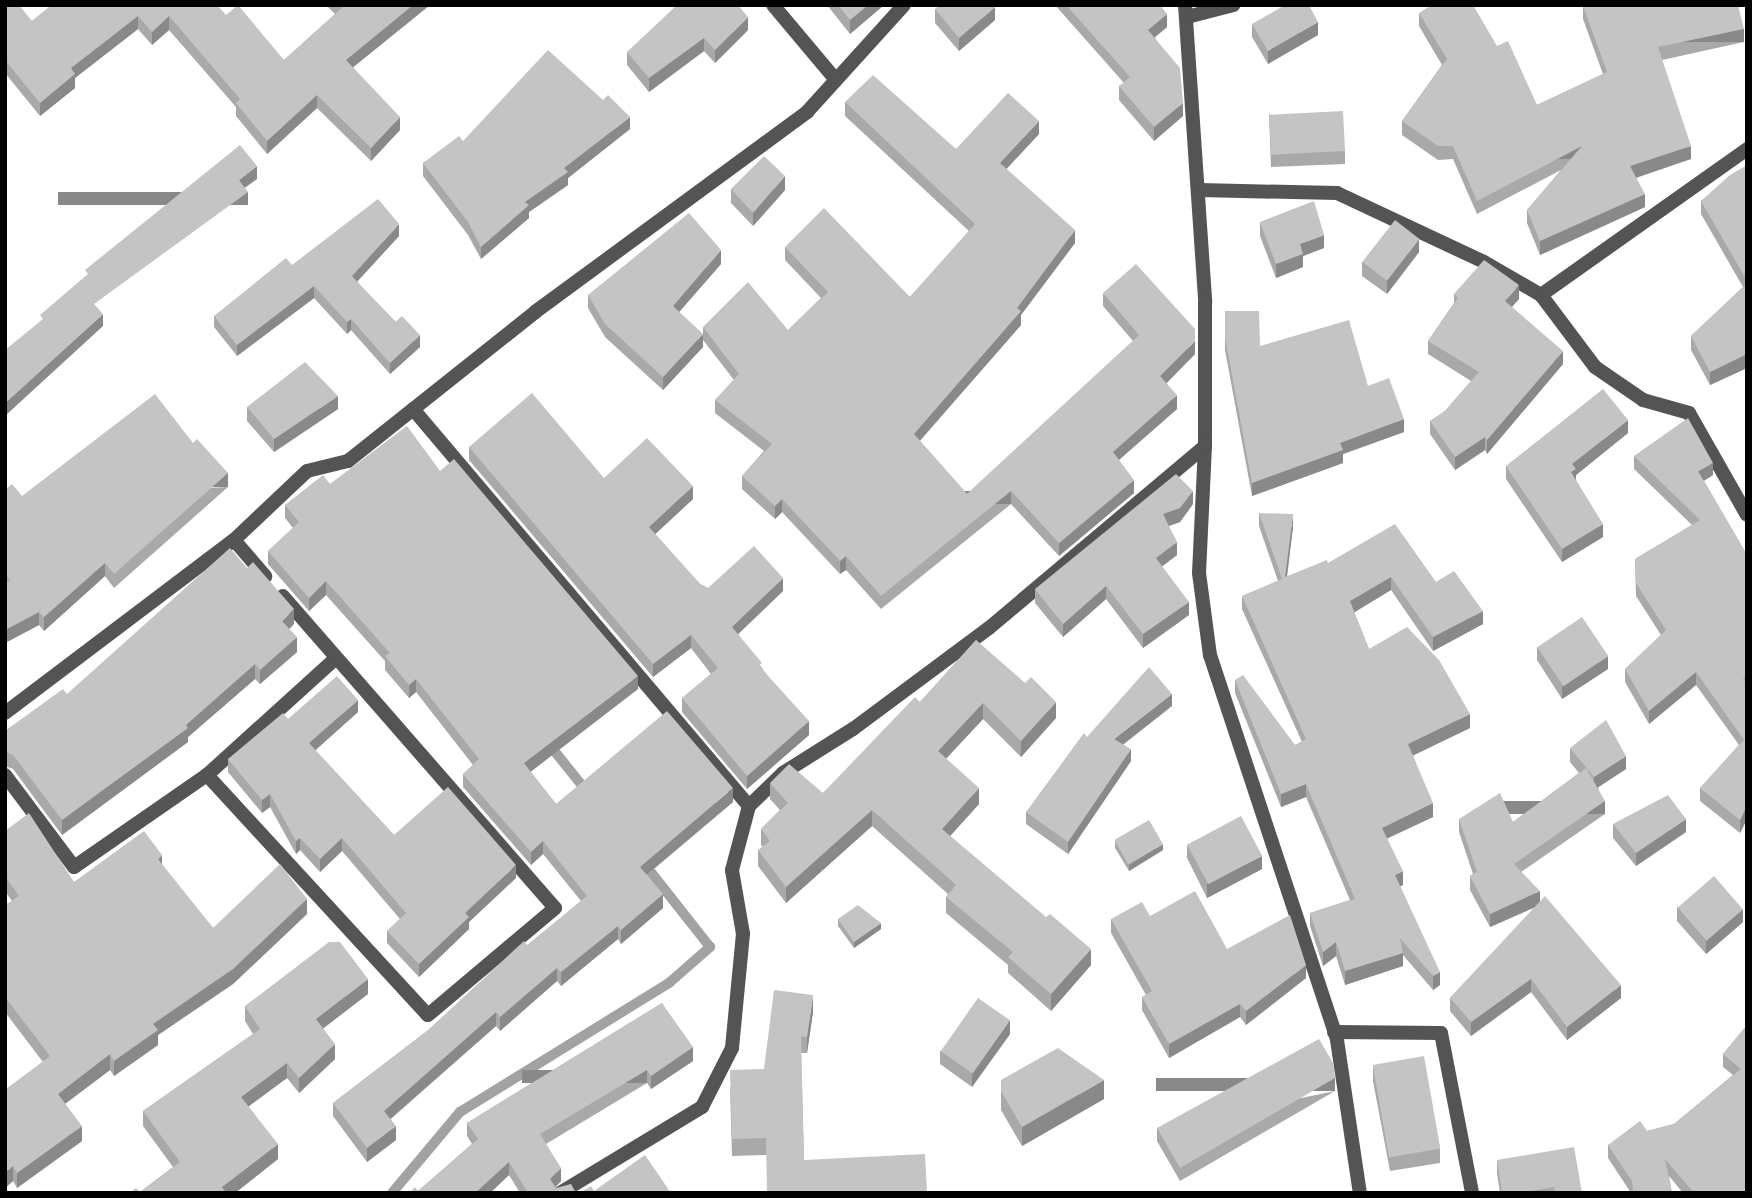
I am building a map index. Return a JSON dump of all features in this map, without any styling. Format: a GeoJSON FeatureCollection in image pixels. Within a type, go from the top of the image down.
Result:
{"type":"FeatureCollection","features":[{"type":"Feature","properties":{"kind":"street"},"geometry":{"type":"LineString","coordinates":[[773,5],[836,80]]}},
{"type":"Feature","properties":{"kind":"street"},"geometry":{"type":"LineString","coordinates":[[5,713],[67,670],[234,540],[307,471],[348,461],[760,143],[807,112],[904,5]]}},
{"type":"Feature","properties":{"kind":"street"},"geometry":{"type":"LineString","coordinates":[[1233,5],[1186,11],[1200,190],[1205,446],[1199,573],[1210,655],[1334,1032],[1360,1193]]}},
{"type":"Feature","properties":{"kind":"street"},"geometry":{"type":"LineString","coordinates":[[1541,295],[1747,149]]}},
{"type":"Feature","properties":{"kind":"street"},"geometry":{"type":"LineString","coordinates":[[1200,190],[1337,193],[1484,262],[1541,295],[1595,367],[1643,400],[1689,413],[1747,515]]}},
{"type":"Feature","properties":{"kind":"street"},"geometry":{"type":"LineString","coordinates":[[413,409],[750,806]]}},
{"type":"Feature","properties":{"kind":"street"},"geometry":{"type":"LineString","coordinates":[[560,1193],[702,1107],[732,1048],[743,934],[732,870],[750,806],[783,773],[853,729],[989,628],[1205,446]]}},
{"type":"Feature","properties":{"kind":"street"},"geometry":{"type":"LineString","coordinates":[[207,775],[428,1015],[555,908],[234,540]]}},
{"type":"Feature","properties":{"kind":"street"},"geometry":{"type":"LineString","coordinates":[[5,775],[74,867],[207,775],[336,658]]}},
{"type":"Feature","properties":{"kind":"street"},"geometry":{"type":"LineString","coordinates":[[1334,1032],[1441,1033],[1472,1193]]}},
{"type":"Feature","properties":{"kind":"building"},"geometry":{"type":"Polygon","coordinates":[[[5,5],[19,5],[32,21],[52,5],[217,5],[226,15],[238,5],[284,60],[342,8],[340,5],[413,5],[346,60],[400,117],[371,148],[317,95],[267,141],[236,103],[240,99],[169,16],[152,32],[138,16],[71,68],[75,74],[40,103],[5,60],[5,5]]]}},
{"type":"Feature","properties":{"kind":"building"},"geometry":{"type":"Polygon","coordinates":[[[677,5],[738,5],[748,17],[715,50],[704,38],[649,78],[627,52],[677,5]]]}},
{"type":"Feature","properties":{"kind":"building"},"geometry":{"type":"Polygon","coordinates":[[[838,5],[868,5],[850,20],[838,5]]]}},
{"type":"Feature","properties":{"kind":"building"},"geometry":{"type":"Polygon","coordinates":[[[940,5],[995,7],[959,38],[935,9],[940,5]]]}},
{"type":"Feature","properties":{"kind":"building"},"geometry":{"type":"Polygon","coordinates":[[[1066,5],[1160,5],[1167,14],[1148,30],[1180,68],[1183,103],[1154,127],[1119,86],[1130,77],[1066,5]]]}},
{"type":"Feature","properties":{"kind":"building"},"geometry":{"type":"Polygon","coordinates":[[[1285,5],[1309,5],[1318,22],[1268,51],[1252,24],[1285,5]]]}},
{"type":"Feature","properties":{"kind":"building"},"geometry":{"type":"Polygon","coordinates":[[[1432,5],[1473,5],[1497,46],[1508,41],[1537,105],[1607,72],[1583,6],[1738,5],[1744,29],[1658,47],[1691,146],[1630,166],[1645,194],[1540,241],[1527,210],[1582,146],[1477,201],[1453,146],[1438,146],[1402,121],[1447,59],[1419,13],[1432,5]]]}},
{"type":"Feature","properties":{"kind":"building"},"geometry":{"type":"Polygon","coordinates":[[[548,50],[603,100],[608,95],[630,117],[564,168],[568,172],[525,202],[529,205],[481,247],[468,222],[423,163],[459,136],[463,141],[548,50]]]}},
{"type":"Feature","properties":{"kind":"building"},"geometry":{"type":"Polygon","coordinates":[[[873,75],[956,149],[1008,93],[1039,121],[1000,163],[1075,230],[1017,308],[1021,311],[914,434],[967,494],[1139,335],[1103,293],[1136,264],[1195,329],[1195,341],[1160,376],[1177,395],[1113,452],[1134,480],[1059,543],[1011,491],[881,596],[846,556],[840,561],[782,499],[775,506],[742,476],[772,444],[715,400],[739,374],[703,327],[748,282],[788,330],[828,292],[785,247],[824,208],[910,297],[975,224],[845,102],[873,75]]]}},
{"type":"Feature","properties":{"kind":"building"},"geometry":{"type":"Polygon","coordinates":[[[1343,111],[1345,151],[1271,155],[1269,115],[1343,111]]]}},
{"type":"Feature","properties":{"kind":"building"},"geometry":{"type":"Polygon","coordinates":[[[240,145],[257,166],[239,180],[248,192],[94,304],[103,314],[5,403],[5,350],[43,319],[40,315],[88,274],[85,270],[240,145]]]}},
{"type":"Feature","properties":{"kind":"building"},"geometry":{"type":"Polygon","coordinates":[[[764,156],[785,176],[753,213],[731,189],[764,156]]]}},
{"type":"Feature","properties":{"kind":"building"},"geometry":{"type":"Polygon","coordinates":[[[1747,165],[1747,281],[1701,201],[1730,175],[1747,165]]]}},
{"type":"Feature","properties":{"kind":"building"},"geometry":{"type":"Polygon","coordinates":[[[378,199],[399,224],[352,276],[395,322],[402,316],[420,335],[390,363],[351,319],[347,322],[314,286],[237,345],[214,316],[286,258],[292,265],[378,199]]]}},
{"type":"Feature","properties":{"kind":"building"},"geometry":{"type":"Polygon","coordinates":[[[1314,201],[1324,235],[1300,244],[1303,254],[1276,264],[1260,222],[1314,201]]]}},
{"type":"Feature","properties":{"kind":"building"},"geometry":{"type":"Polygon","coordinates":[[[689,213],[721,250],[673,306],[703,334],[663,377],[605,324],[588,295],[689,213]]]}},
{"type":"Feature","properties":{"kind":"building"},"geometry":{"type":"Polygon","coordinates":[[[1395,220],[1419,239],[1387,281],[1362,262],[1395,220]]]}},
{"type":"Feature","properties":{"kind":"building"},"geometry":{"type":"Polygon","coordinates":[[[1484,260],[1519,285],[1505,301],[1563,351],[1487,440],[1485,437],[1455,457],[1430,421],[1445,411],[1479,372],[1428,341],[1458,298],[1454,294],[1484,260]]]}},
{"type":"Feature","properties":{"kind":"building"},"geometry":{"type":"Polygon","coordinates":[[[1747,284],[1747,354],[1710,372],[1691,336],[1747,284]]]}},
{"type":"Feature","properties":{"kind":"building"},"geometry":{"type":"Polygon","coordinates":[[[1225,311],[1259,311],[1260,346],[1349,320],[1368,386],[1389,378],[1404,419],[1340,443],[1343,450],[1252,483],[1225,337],[1225,311]]]}},
{"type":"Feature","properties":{"kind":"building"},"geometry":{"type":"Polygon","coordinates":[[[305,362],[338,396],[274,439],[247,407],[305,362]]]}},
{"type":"Feature","properties":{"kind":"building"},"geometry":{"type":"Polygon","coordinates":[[[1603,389],[1628,420],[1572,464],[1576,469],[1571,472],[1603,524],[1562,549],[1506,466],[1603,389]]]}},
{"type":"Feature","properties":{"kind":"building"},"geometry":{"type":"Polygon","coordinates":[[[532,393],[604,478],[647,438],[693,486],[649,527],[700,584],[708,588],[754,546],[783,578],[732,627],[762,663],[759,666],[809,721],[747,776],[682,698],[718,668],[691,635],[653,664],[469,447],[532,393]]]}},
{"type":"Feature","properties":{"kind":"building"},"geometry":{"type":"Polygon","coordinates":[[[155,394],[193,443],[197,439],[228,473],[114,574],[105,563],[44,617],[39,612],[5,630],[5,583],[10,580],[5,574],[5,490],[12,484],[22,496],[155,394]]]}},
{"type":"Feature","properties":{"kind":"building"},"geometry":{"type":"Polygon","coordinates":[[[1688,418],[1713,463],[1698,471],[1747,555],[1747,675],[1743,679],[1747,684],[1747,806],[1740,820],[1700,788],[1744,740],[1696,672],[1649,711],[1625,669],[1666,630],[1636,583],[1635,559],[1700,520],[1634,456],[1688,418]]]}},
{"type":"Feature","properties":{"kind":"building"},"geometry":{"type":"Polygon","coordinates":[[[407,426],[440,471],[454,459],[638,676],[524,763],[556,804],[667,711],[733,788],[640,867],[663,894],[621,930],[618,926],[561,972],[557,968],[500,1017],[496,1012],[384,1111],[396,1126],[367,1148],[333,1103],[427,1031],[524,941],[527,945],[587,896],[543,841],[531,852],[463,774],[479,759],[416,679],[409,685],[385,656],[390,653],[326,581],[309,598],[268,551],[299,522],[285,505],[323,475],[330,484],[407,426]]]}},
{"type":"Feature","properties":{"kind":"building"},"geometry":{"type":"Polygon","coordinates":[[[1176,474],[1193,491],[1180,508],[1163,514],[1177,542],[1156,558],[1189,602],[1143,634],[1106,586],[1063,624],[1035,589],[1176,474]]]}},
{"type":"Feature","properties":{"kind":"building"},"geometry":{"type":"Polygon","coordinates":[[[1259,513],[1293,514],[1285,577],[1327,560],[1328,563],[1395,524],[1436,582],[1454,571],[1483,611],[1433,637],[1391,577],[1350,601],[1369,649],[1407,627],[1439,660],[1470,714],[1408,744],[1433,803],[1382,828],[1403,871],[1395,875],[1440,972],[1433,976],[1400,938],[1403,953],[1345,971],[1336,942],[1323,952],[1310,913],[1355,899],[1306,784],[1281,794],[1235,680],[1243,675],[1295,745],[1306,739],[1242,596],[1282,579],[1259,513]]]}},
{"type":"Feature","properties":{"kind":"building"},"geometry":{"type":"Polygon","coordinates":[[[230,548],[247,568],[253,562],[294,609],[282,621],[297,637],[260,670],[255,664],[186,725],[188,728],[62,820],[13,755],[5,752],[5,731],[63,689],[67,694],[230,548]]]}},
{"type":"Feature","properties":{"kind":"building"},"geometry":{"type":"Polygon","coordinates":[[[1582,617],[1608,656],[1564,686],[1537,647],[1582,617]]]}},
{"type":"Feature","properties":{"kind":"building"},"geometry":{"type":"Polygon","coordinates":[[[976,640],[1025,683],[1031,677],[1056,702],[1021,741],[983,703],[938,751],[979,788],[942,829],[1046,917],[1050,914],[1091,949],[1051,994],[1008,957],[1013,952],[946,897],[956,885],[872,810],[786,887],[758,850],[770,841],[761,829],[788,803],[770,783],[789,764],[823,793],[915,697],[920,702],[976,640]]]}},
{"type":"Feature","properties":{"kind":"building"},"geometry":{"type":"Polygon","coordinates":[[[1149,667],[1172,694],[1114,739],[1131,749],[1068,842],[1026,812],[1084,733],[1087,737],[1149,667]]]}},
{"type":"Feature","properties":{"kind":"building"},"geometry":{"type":"Polygon","coordinates":[[[337,676],[358,700],[309,743],[394,835],[448,787],[516,865],[465,913],[469,917],[419,964],[387,931],[406,913],[342,838],[320,859],[300,838],[296,841],[270,794],[262,800],[228,759],[283,713],[288,719],[337,676]]]}},
{"type":"Feature","properties":{"kind":"building"},"geometry":{"type":"Polygon","coordinates":[[[1606,720],[1626,756],[1594,777],[1570,748],[1606,720]]]}},
{"type":"Feature","properties":{"kind":"building"},"geometry":{"type":"Polygon","coordinates":[[[1586,768],[1605,801],[1514,864],[1540,891],[1490,914],[1470,876],[1477,872],[1459,819],[1500,793],[1513,822],[1586,768]]]}},
{"type":"Feature","properties":{"kind":"building"},"geometry":{"type":"Polygon","coordinates":[[[1668,795],[1686,819],[1636,853],[1613,824],[1668,795]]]}},
{"type":"Feature","properties":{"kind":"building"},"geometry":{"type":"Polygon","coordinates":[[[29,813],[74,882],[144,831],[162,855],[158,859],[213,928],[280,864],[307,899],[233,969],[153,1024],[158,1030],[114,1061],[110,1054],[58,1094],[82,1126],[17,1173],[13,1166],[5,1173],[5,1090],[50,1056],[5,997],[5,905],[19,896],[5,876],[5,831],[29,813]]]}},
{"type":"Feature","properties":{"kind":"building"},"geometry":{"type":"Polygon","coordinates":[[[1241,816],[1262,856],[1208,884],[1187,845],[1241,816]]]}},
{"type":"Feature","properties":{"kind":"building"},"geometry":{"type":"Polygon","coordinates":[[[1149,820],[1163,844],[1128,864],[1114,840],[1149,820]]]}},
{"type":"Feature","properties":{"kind":"building"},"geometry":{"type":"Polygon","coordinates":[[[1714,876],[1743,909],[1707,941],[1678,907],[1714,876]]]}},
{"type":"Feature","properties":{"kind":"building"},"geometry":{"type":"Polygon","coordinates":[[[1195,891],[1227,949],[1290,915],[1306,965],[1246,1011],[1240,1004],[1169,1044],[1142,997],[1152,991],[1111,919],[1142,902],[1150,916],[1195,891]]]}},
{"type":"Feature","properties":{"kind":"building"},"geometry":{"type":"Polygon","coordinates":[[[1545,896],[1621,985],[1567,1027],[1531,979],[1471,1022],[1450,998],[1545,896]]]}},
{"type":"Feature","properties":{"kind":"building"},"geometry":{"type":"Polygon","coordinates":[[[858,905],[881,923],[854,942],[838,919],[858,905]]]}},
{"type":"Feature","properties":{"kind":"building"},"geometry":{"type":"Polygon","coordinates":[[[329,942],[340,942],[368,979],[316,1019],[335,1044],[299,1078],[287,1063],[241,1097],[278,1144],[222,1187],[226,1193],[130,1193],[136,1188],[140,1192],[180,1162],[143,1111],[260,1029],[245,1006],[329,942]]]}},
{"type":"Feature","properties":{"kind":"building"},"geometry":{"type":"Polygon","coordinates":[[[774,990],[813,995],[807,1037],[801,1036],[804,1160],[925,1154],[927,1193],[767,1193],[766,1138],[732,1139],[730,1070],[764,1069],[774,990]]]}},
{"type":"Feature","properties":{"kind":"building"},"geometry":{"type":"Polygon","coordinates":[[[978,998],[1010,1020],[973,1074],[941,1051],[978,998]]]}},
{"type":"Feature","properties":{"kind":"building"},"geometry":{"type":"Polygon","coordinates":[[[662,1003],[693,1047],[651,1076],[647,1070],[540,1134],[561,1168],[550,1179],[556,1188],[571,1184],[576,1193],[528,1193],[509,1162],[475,1193],[409,1193],[415,1187],[418,1191],[478,1139],[467,1123],[662,1003]]]}},
{"type":"Feature","properties":{"kind":"building"},"geometry":{"type":"Polygon","coordinates":[[[1747,1025],[1747,1193],[1694,1193],[1665,1159],[1672,1193],[1633,1193],[1632,1181],[1608,1145],[1640,1121],[1647,1131],[1674,1124],[1741,1069],[1723,1054],[1747,1025]]]}},
{"type":"Feature","properties":{"kind":"building"},"geometry":{"type":"Polygon","coordinates":[[[1319,1039],[1333,1063],[1335,1078],[1180,1168],[1157,1128],[1319,1039]]]}},
{"type":"Feature","properties":{"kind":"building"},"geometry":{"type":"Polygon","coordinates":[[[1058,1048],[1104,1080],[1022,1127],[1001,1091],[1001,1080],[1058,1048]]]}},
{"type":"Feature","properties":{"kind":"building"},"geometry":{"type":"Polygon","coordinates":[[[1424,1056],[1440,1149],[1389,1158],[1373,1065],[1424,1056]]]}},
{"type":"Feature","properties":{"kind":"building"},"geometry":{"type":"Polygon","coordinates":[[[1574,1147],[1582,1193],[1555,1193],[1554,1187],[1502,1193],[1497,1160],[1574,1147]]]}},
{"type":"Feature","properties":{"kind":"building"},"geometry":{"type":"Polygon","coordinates":[[[645,1155],[671,1193],[580,1193],[591,1186],[594,1191],[645,1155]]]}},
{"type":"Feature","properties":{"kind":"waterway"},"geometry":{"type":"LineString","coordinates":[[548,743],[588,793]]}},
{"type":"Feature","properties":{"kind":"waterway"},"geometry":{"type":"LineString","coordinates":[[392,1193],[460,1112],[669,983],[710,947],[642,861]]}}]}
